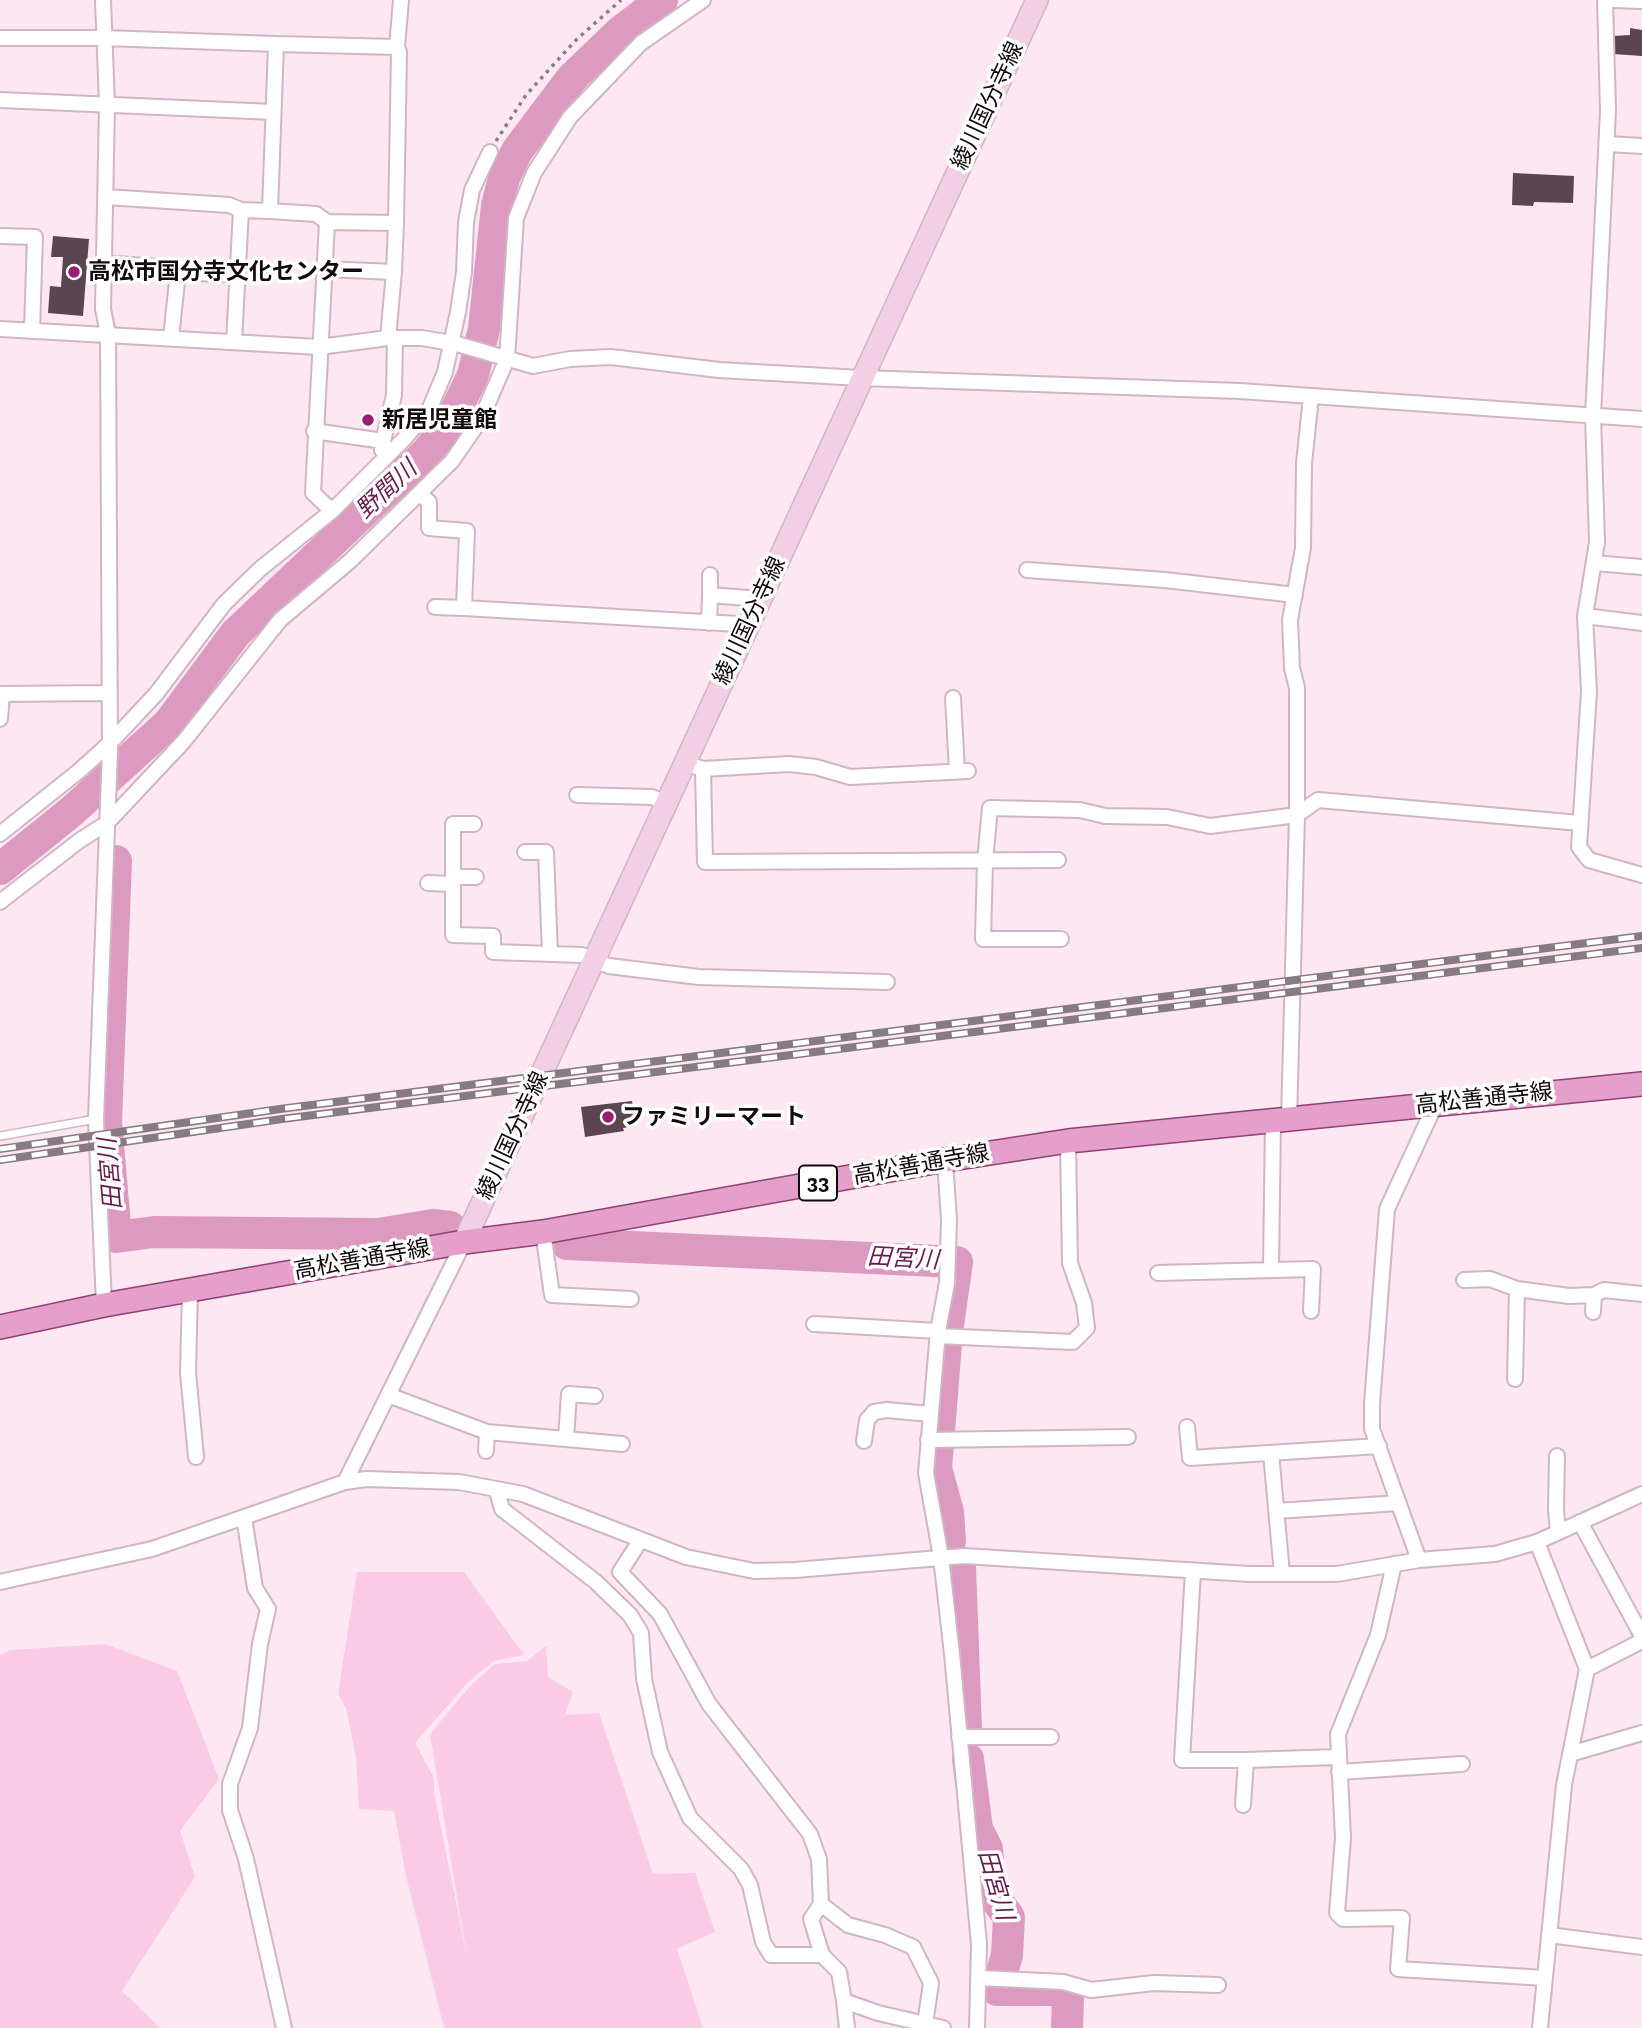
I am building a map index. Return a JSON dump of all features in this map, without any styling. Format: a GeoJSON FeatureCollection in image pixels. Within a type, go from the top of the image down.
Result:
{"type":"FeatureCollection","features":[{"type":"Feature","properties":{"kind":"main road","name":"綾川国分寺線"},"geometry":{"type":"LineString","coordinates":[[464,1242],[666,803],[694,766],[747,627],[1037,0]]}},
{"type":"Feature","properties":{"kind":"main road","name":"高松善通寺線"},"geometry":{"type":"LineString","coordinates":[[0,1327],[104,1305],[464,1242],[543,1232],[945,1160],[1068,1141],[1642,1084]]}},
{"type":"Feature","properties":{"kind":"street"},"geometry":{"type":"LineString","coordinates":[[103,0],[107,105],[103,309],[108,334],[110,747],[96,1119],[104,1305]]}},
{"type":"Feature","properties":{"kind":"street"},"geometry":{"type":"LineString","coordinates":[[380,462],[394,395],[391,338],[400,52],[397,47],[401,0]]}},
{"type":"Feature","properties":{"kind":"street"},"geometry":{"type":"LineString","coordinates":[[0,902],[107,819],[184,741],[280,620],[350,561],[452,461],[481,419],[503,358],[516,218],[534,173],[570,117],[641,43],[703,0]]}},
{"type":"Feature","properties":{"kind":"street"},"geometry":{"type":"LineString","coordinates":[[1605,0],[1608,111],[1593,416],[1597,542],[1585,616],[1589,691],[1579,847],[1589,860],[1642,875]]}},
{"type":"Feature","properties":{"kind":"street"},"geometry":{"type":"LineString","coordinates":[[1615,0],[1642,1]]}},
{"type":"Feature","properties":{"kind":"street"},"geometry":{"type":"LineString","coordinates":[[0,38],[104,38],[397,47]]}},
{"type":"Feature","properties":{"kind":"street"},"geometry":{"type":"LineString","coordinates":[[270,211],[276,44]]}},
{"type":"Feature","properties":{"kind":"street"},"geometry":{"type":"LineString","coordinates":[[0,100],[273,112]]}},
{"type":"Feature","properties":{"kind":"street"},"geometry":{"type":"LineString","coordinates":[[1607,144],[1642,146]]}},
{"type":"Feature","properties":{"kind":"street"},"geometry":{"type":"LineString","coordinates":[[0,834],[110,747],[156,694],[224,604],[260,569],[332,511],[405,439],[429,410],[454,344],[464,272],[466,222],[472,190],[490,152]]}},
{"type":"Feature","properties":{"kind":"street"},"geometry":{"type":"LineString","coordinates":[[106,197],[316,214],[327,222],[396,223]]}},
{"type":"Feature","properties":{"kind":"street"},"geometry":{"type":"LineString","coordinates":[[234,342],[241,210]]}},
{"type":"Feature","properties":{"kind":"street"},"geometry":{"type":"LineString","coordinates":[[327,222],[314,431],[313,494],[332,511]]}},
{"type":"Feature","properties":{"kind":"street"},"geometry":{"type":"LineString","coordinates":[[0,236],[35,237],[32,331]]}},
{"type":"Feature","properties":{"kind":"street"},"geometry":{"type":"LineString","coordinates":[[103,263],[173,268],[178,272],[237,275]]}},
{"type":"Feature","properties":{"kind":"street"},"geometry":{"type":"LineString","coordinates":[[324,269],[394,272]]}},
{"type":"Feature","properties":{"kind":"street"},"geometry":{"type":"LineString","coordinates":[[171,338],[178,272]]}},
{"type":"Feature","properties":{"kind":"street"},"geometry":{"type":"LineString","coordinates":[[0,329],[319,347],[391,338],[422,338],[533,366],[570,359],[611,357],[719,370],[861,378],[1240,391],[1642,419]]}},
{"type":"Feature","properties":{"kind":"street"},"geometry":{"type":"LineString","coordinates":[[1271,1268],[1297,815],[1297,688],[1292,668],[1290,620],[1303,548],[1304,463],[1311,397]]}},
{"type":"Feature","properties":{"kind":"street"},"geometry":{"type":"LineString","coordinates":[[314,431],[383,441]]}},
{"type":"Feature","properties":{"kind":"street"},"geometry":{"type":"LineString","coordinates":[[420,494],[429,502],[429,528],[467,531],[464,608]]}},
{"type":"Feature","properties":{"kind":"street"},"geometry":{"type":"LineString","coordinates":[[1594,564],[1642,567]]}},
{"type":"Feature","properties":{"kind":"street"},"geometry":{"type":"LineString","coordinates":[[1027,570],[1166,580],[1295,595]]}},
{"type":"Feature","properties":{"kind":"street"},"geometry":{"type":"LineString","coordinates":[[709,623],[710,575]]}},
{"type":"Feature","properties":{"kind":"street"},"geometry":{"type":"LineString","coordinates":[[710,595],[760,599]]}},
{"type":"Feature","properties":{"kind":"street"},"geometry":{"type":"LineString","coordinates":[[435,607],[747,627]]}},
{"type":"Feature","properties":{"kind":"street"},"geometry":{"type":"LineString","coordinates":[[1585,616],[1642,623]]}},
{"type":"Feature","properties":{"kind":"street"},"geometry":{"type":"LineString","coordinates":[[0,719],[1,694],[110,692]]}},
{"type":"Feature","properties":{"kind":"street"},"geometry":{"type":"LineString","coordinates":[[953,698],[963,771],[850,777],[816,767],[789,764],[694,766],[705,862],[1058,860]]}},
{"type":"Feature","properties":{"kind":"street"},"geometry":{"type":"LineString","coordinates":[[577,795],[652,797],[666,803]]}},
{"type":"Feature","properties":{"kind":"street"},"geometry":{"type":"LineString","coordinates":[[1061,939],[983,939],[985,861],[990,808],[1080,810],[1105,816],[1167,817],[1210,826],[1297,815],[1318,800],[1580,823]]}},
{"type":"Feature","properties":{"kind":"street"},"geometry":{"type":"LineString","coordinates":[[474,824],[453,824],[453,935],[493,936],[493,952],[582,955],[609,966],[699,977],[887,982]]}},
{"type":"Feature","properties":{"kind":"street"},"geometry":{"type":"LineString","coordinates":[[525,852],[546,852],[550,954]]}},
{"type":"Feature","properties":{"kind":"street"},"geometry":{"type":"LineString","coordinates":[[428,883],[476,877]]}},
{"type":"Feature","properties":{"kind":"street"},"geometry":{"type":"LineString","coordinates":[[1419,1560],[1373,1429],[1372,1404],[1387,1209],[1436,1103]]}},
{"type":"Feature","properties":{"kind":"street"},"geometry":{"type":"LineString","coordinates":[[814,1324],[1073,1342],[1087,1328],[1084,1303],[1070,1263],[1068,1141]]}},
{"type":"Feature","properties":{"kind":"street"},"geometry":{"type":"LineString","coordinates":[[945,1160],[949,1221],[947,1283],[930,1414],[926,1473],[941,1557],[979,1944],[992,1979],[977,2028]]}},
{"type":"Feature","properties":{"kind":"street"},"geometry":{"type":"LineString","coordinates":[[543,1232],[552,1295],[631,1299]]}},
{"type":"Feature","properties":{"kind":"street"},"geometry":{"type":"LineString","coordinates":[[345,1482],[464,1242]]}},
{"type":"Feature","properties":{"kind":"street"},"geometry":{"type":"LineString","coordinates":[[1158,1273],[1313,1269],[1311,1311]]}},
{"type":"Feature","properties":{"kind":"street"},"geometry":{"type":"LineString","coordinates":[[1464,1280],[1490,1279],[1517,1289],[1569,1296],[1594,1294],[1604,1290],[1642,1294]]}},
{"type":"Feature","properties":{"kind":"street"},"geometry":{"type":"LineString","coordinates":[[1515,1378],[1517,1289]]}},
{"type":"Feature","properties":{"kind":"street"},"geometry":{"type":"LineString","coordinates":[[190,1290],[188,1373],[196,1457]]}},
{"type":"Feature","properties":{"kind":"street"},"geometry":{"type":"LineString","coordinates":[[1593,1312],[1594,1294]]}},
{"type":"Feature","properties":{"kind":"street"},"geometry":{"type":"LineString","coordinates":[[566,1438],[569,1394],[595,1396]]}},
{"type":"Feature","properties":{"kind":"street"},"geometry":{"type":"LineString","coordinates":[[388,1395],[487,1432],[622,1444]]}},
{"type":"Feature","properties":{"kind":"street"},"geometry":{"type":"LineString","coordinates":[[864,1441],[867,1420],[874,1412],[887,1410],[930,1414]]}},
{"type":"Feature","properties":{"kind":"street"},"geometry":{"type":"LineString","coordinates":[[1187,1427],[1189,1458],[1379,1446]]}},
{"type":"Feature","properties":{"kind":"street"},"geometry":{"type":"LineString","coordinates":[[486,1451],[487,1432]]}},
{"type":"Feature","properties":{"kind":"street"},"geometry":{"type":"LineString","coordinates":[[928,1440],[1128,1437]]}},
{"type":"Feature","properties":{"kind":"street"},"geometry":{"type":"LineString","coordinates":[[1271,1453],[1282,1574]]}},
{"type":"Feature","properties":{"kind":"street"},"geometry":{"type":"LineString","coordinates":[[1557,1456],[1558,1532]]}},
{"type":"Feature","properties":{"kind":"street"},"geometry":{"type":"LineString","coordinates":[[0,1582],[152,1549],[345,1482],[366,1479],[459,1482],[523,1494],[686,1557],[754,1571],[964,1556],[1194,1571],[1337,1574],[1419,1560],[1495,1554],[1537,1542],[1642,1494]]}},
{"type":"Feature","properties":{"kind":"street"},"geometry":{"type":"LineString","coordinates":[[497,1491],[502,1509],[596,1582],[630,1615],[641,1633],[644,1679],[660,1752],[690,1818],[741,1869],[750,1885],[763,1942],[771,1955],[822,1955]]}},
{"type":"Feature","properties":{"kind":"street"},"geometry":{"type":"LineString","coordinates":[[1276,1511],[1399,1503]]}},
{"type":"Feature","properties":{"kind":"street"},"geometry":{"type":"LineString","coordinates":[[244,1517],[255,1588],[268,1609],[260,1644],[250,1728],[230,1784],[230,1810],[246,1858],[284,2028]]}},
{"type":"Feature","properties":{"kind":"street"},"geometry":{"type":"LineString","coordinates":[[1580,1522],[1642,1636]]}},
{"type":"Feature","properties":{"kind":"street"},"geometry":{"type":"LineString","coordinates":[[640,1541],[620,1572],[660,1614],[709,1704],[810,1834],[819,1859],[821,1903],[811,1919],[822,1955],[839,1972],[847,2028]]}},
{"type":"Feature","properties":{"kind":"street"},"geometry":{"type":"LineString","coordinates":[[1537,1542],[1587,1669],[1564,1784],[1540,2028]]}},
{"type":"Feature","properties":{"kind":"street"},"geometry":{"type":"LineString","coordinates":[[1394,1564],[1378,1635],[1338,1734],[1343,1838],[1337,1913],[1343,1919],[1402,1917],[1398,1969],[1545,1978]]}},
{"type":"Feature","properties":{"kind":"street"},"geometry":{"type":"LineString","coordinates":[[1194,1571],[1182,1760],[1338,1757]]}},
{"type":"Feature","properties":{"kind":"street"},"geometry":{"type":"LineString","coordinates":[[1587,1669],[1642,1641]]}},
{"type":"Feature","properties":{"kind":"street"},"geometry":{"type":"LineString","coordinates":[[1570,1754],[1641,1735]]}},
{"type":"Feature","properties":{"kind":"street"},"geometry":{"type":"LineString","coordinates":[[959,1737],[1051,1737]]}},
{"type":"Feature","properties":{"kind":"street"},"geometry":{"type":"LineString","coordinates":[[1243,1805],[1246,1760]]}},
{"type":"Feature","properties":{"kind":"street"},"geometry":{"type":"LineString","coordinates":[[1339,1772],[1462,1764]]}},
{"type":"Feature","properties":{"kind":"street"},"geometry":{"type":"LineString","coordinates":[[821,1903],[848,1925],[913,1947],[931,1983],[925,2024]]}},
{"type":"Feature","properties":{"kind":"street"},"geometry":{"type":"LineString","coordinates":[[1549,1935],[1642,1947]]}},
{"type":"Feature","properties":{"kind":"street"},"geometry":{"type":"LineString","coordinates":[[992,1979],[1063,1982],[1091,1990],[1154,1983],[1218,1984]]}},
{"type":"Feature","properties":{"kind":"street"},"geometry":{"type":"LineString","coordinates":[[844,2001],[878,2013],[943,2028]]}},
{"type":"Feature","properties":{"kind":"lane"},"geometry":{"type":"LineString","coordinates":[[0,1136],[96,1119]]}},
{"type":"Feature","properties":{"kind":"path"},"geometry":{"type":"LineString","coordinates":[[490,152],[526,95],[576,40],[621,0]]}},
{"type":"Feature","properties":{"kind":"shaded area"},"geometry":{"type":"Polygon","coordinates":[[[357,1572],[464,1572],[524,1655],[494,1661],[469,1681],[415,1743],[434,1778],[434,1793],[467,1957],[430,1734],[471,1685],[495,1664],[527,1661],[546,1646],[548,1677],[573,1692],[565,1715],[599,1713],[653,1874],[695,1873],[715,1932],[677,1949],[703,2028],[444,2028],[406,1876],[394,1811],[359,1809],[356,1758],[346,1708],[338,1694],[357,1572]]]}},
{"type":"Feature","properties":{"kind":"shaded area"},"geometry":{"type":"Polygon","coordinates":[[[105,1644],[177,1671],[219,1779],[180,1831],[195,1877],[122,1991],[160,2028],[0,2028],[0,1655],[11,1650],[105,1644]]]}},
{"type":"Feature","properties":{"kind":"building"},"geometry":{"type":"Polygon","coordinates":[[[1630,28],[1642,30],[1642,56],[1613,54],[1613,36],[1630,35],[1630,28]]]}},
{"type":"Feature","properties":{"kind":"building"},"geometry":{"type":"Polygon","coordinates":[[[1513,173],[1574,176],[1573,203],[1534,202],[1533,206],[1512,205],[1513,173]]]}},
{"type":"Feature","properties":{"kind":"building","name":"高松市国分寺文化センター"},"geometry":{"type":"Polygon","coordinates":[[[53,236],[89,239],[83,316],[48,313],[50,286],[61,287],[63,257],[51,257],[53,236]]]}},
{"type":"Feature","properties":{"kind":"building","name":"ファミリーマート"},"geometry":{"type":"Polygon","coordinates":[[[632,1101],[636,1126],[623,1128],[624,1131],[585,1137],[581,1107],[632,1101]]]}},
{"type":"Feature","properties":{"kind":"waterway","name":"野間川"},"geometry":{"type":"LineString","coordinates":[[0,869],[72,811],[169,723],[235,634],[427,452],[450,423],[473,375],[484,329],[497,206],[504,178],[517,151],[572,78],[620,32],[662,0]]}},
{"type":"Feature","properties":{"kind":"waterway","name":"田宮川"},"geometry":{"type":"LineString","coordinates":[[116,861],[106,1122],[116,1237],[154,1232],[378,1234],[433,1225],[450,1227]]}},
{"type":"Feature","properties":{"kind":"waterway","name":"田宮川"},"geometry":{"type":"LineString","coordinates":[[567,1244],[957,1262],[947,1332],[936,1468],[948,1512],[950,1541]]}},
{"type":"Feature","properties":{"kind":"waterway","name":"田宮川"},"geometry":{"type":"LineString","coordinates":[[960,1567],[966,1729]]}},
{"type":"Feature","properties":{"kind":"waterway","name":"田宮川"},"geometry":{"type":"LineString","coordinates":[[968,1759],[977,1829],[987,1849],[992,1894],[1009,1917],[1007,1955],[997,1990],[1064,1990],[1068,1997],[1067,2028]]}},
{"type":"Feature","properties":{"kind":"railway"},"geometry":{"type":"LineString","coordinates":[[0,1149],[280,1109],[1642,936]]}},
{"type":"Feature","properties":{"kind":"railway"},"geometry":{"type":"LineString","coordinates":[[0,1160],[282,1119],[1642,948]]}},
{"type":"Feature","properties":{"kind":"place","name":"高松市国分寺文化センター"},"geometry":{"type":"Point","coordinates":[74,272]}},
{"type":"Feature","properties":{"kind":"place","name":"新居児童館"},"geometry":{"type":"Point","coordinates":[368,420]}},
{"type":"Feature","properties":{"kind":"place","name":"ファミリーマート"},"geometry":{"type":"Point","coordinates":[608,1117]}}]}
